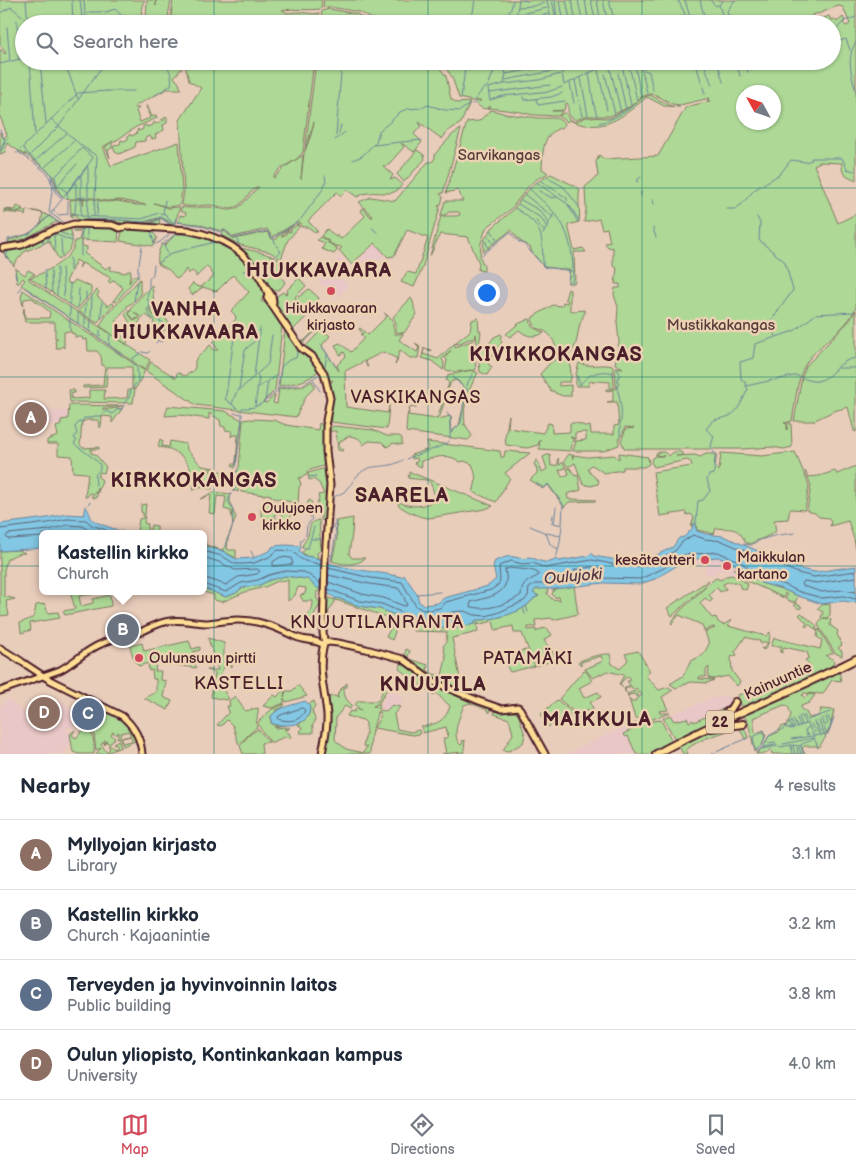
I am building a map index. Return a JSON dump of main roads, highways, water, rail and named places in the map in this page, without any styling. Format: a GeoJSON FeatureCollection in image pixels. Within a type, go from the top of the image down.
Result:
{"type":"FeatureCollection","features":[{"type":"Feature","properties":{"kind":"highway","name":"Kainuuntie"},"geometry":{"type":"LineString","coordinates":[[657,754],[702,730],[784,695],[856,660]]}},
{"type":"Feature","properties":{"kind":"highway"},"geometry":{"type":"LineString","coordinates":[[702,730],[725,715],[732,708],[734,702]]}},
{"type":"Feature","properties":{"kind":"highway"},"geometry":{"type":"LineString","coordinates":[[702,730],[743,724]]}},
{"type":"Feature","properties":{"kind":"main road"},"geometry":{"type":"LineString","coordinates":[[2,247],[22,244],[53,230],[72,225],[118,225],[189,230],[212,236],[233,246],[247,259],[264,284],[285,325],[316,360],[326,378],[330,398],[327,428],[327,459],[330,485],[325,558],[322,681],[327,722],[322,754]]}},
{"type":"Feature","properties":{"kind":"main road"},"geometry":{"type":"LineString","coordinates":[[0,690],[44,676],[69,665],[102,643],[121,636],[138,633],[171,620],[208,623],[247,620],[280,628],[298,637],[366,648],[401,658],[436,683],[479,702],[502,709],[517,709],[524,714],[545,754]]}},
{"type":"Feature","properties":{"kind":"main road"},"geometry":{"type":"LineString","coordinates":[[0,648],[44,676],[101,704],[128,720],[139,739],[142,754]]}},
{"type":"Feature","properties":{"kind":"water"},"geometry":{"type":"Polygon","coordinates":[[[85,507],[94,521],[118,530],[39,530],[39,548],[0,551],[0,524],[67,514],[83,515],[85,507]]]}},
{"type":"Feature","properties":{"kind":"water","name":"Oulujoki"},"geometry":{"type":"Polygon","coordinates":[[[696,523],[697,531],[723,536],[800,569],[815,572],[856,566],[856,603],[843,601],[822,604],[798,596],[761,583],[738,566],[718,557],[686,560],[655,579],[640,584],[603,583],[554,589],[536,589],[533,593],[539,596],[516,612],[495,618],[476,620],[474,623],[479,623],[451,629],[418,625],[380,609],[359,606],[337,598],[335,599],[307,579],[285,576],[260,585],[242,588],[226,597],[207,590],[207,547],[223,551],[236,559],[253,558],[271,550],[272,547],[291,545],[302,547],[299,550],[305,556],[339,566],[402,577],[404,575],[417,594],[419,602],[424,605],[438,603],[444,598],[488,586],[496,579],[493,566],[495,561],[509,556],[525,559],[529,557],[549,562],[556,559],[559,561],[588,556],[592,553],[594,556],[623,561],[644,561],[673,547],[679,538],[684,537],[692,529],[693,524],[696,523]]]}},
{"type":"Feature","properties":{"kind":"water"},"geometry":{"type":"Polygon","coordinates":[[[305,701],[309,704],[310,710],[309,715],[303,721],[288,725],[271,723],[271,716],[278,710],[305,701]]]}},
{"type":"Feature","properties":{"kind":"waterway"},"geometry":{"type":"LineString","coordinates":[[26,0],[27,15]]}},
{"type":"Feature","properties":{"kind":"waterway"},"geometry":{"type":"LineString","coordinates":[[72,0],[73,15]]}},
{"type":"Feature","properties":{"kind":"waterway"},"geometry":{"type":"LineString","coordinates":[[80,0],[82,15]]}},
{"type":"Feature","properties":{"kind":"waterway"},"geometry":{"type":"LineString","coordinates":[[84,0],[85,14]]}},
{"type":"Feature","properties":{"kind":"waterway"},"geometry":{"type":"LineString","coordinates":[[472,15],[475,0]]}},
{"type":"Feature","properties":{"kind":"waterway"},"geometry":{"type":"LineString","coordinates":[[507,15],[511,9],[513,0]]}},
{"type":"Feature","properties":{"kind":"waterway"},"geometry":{"type":"LineString","coordinates":[[516,15],[519,0]]}},
{"type":"Feature","properties":{"kind":"waterway"},"geometry":{"type":"LineString","coordinates":[[522,0],[527,1]]}},
{"type":"Feature","properties":{"kind":"waterway"},"geometry":{"type":"LineString","coordinates":[[547,0],[550,15]]}},
{"type":"Feature","properties":{"kind":"waterway"},"geometry":{"type":"LineString","coordinates":[[552,0],[555,15]]}},
{"type":"Feature","properties":{"kind":"waterway"},"geometry":{"type":"LineString","coordinates":[[555,0],[556,15]]}},
{"type":"Feature","properties":{"kind":"waterway"},"geometry":{"type":"LineString","coordinates":[[560,0],[562,15]]}},
{"type":"Feature","properties":{"kind":"waterway"},"geometry":{"type":"LineString","coordinates":[[566,0],[569,15]]}},
{"type":"Feature","properties":{"kind":"waterway"},"geometry":{"type":"LineString","coordinates":[[572,0],[574,15]]}},
{"type":"Feature","properties":{"kind":"waterway"},"geometry":{"type":"LineString","coordinates":[[578,0],[581,15]]}},
{"type":"Feature","properties":{"kind":"waterway"},"geometry":{"type":"LineString","coordinates":[[585,0],[588,15]]}},
{"type":"Feature","properties":{"kind":"waterway"},"geometry":{"type":"LineString","coordinates":[[591,0],[594,15]]}},
{"type":"Feature","properties":{"kind":"waterway"},"geometry":{"type":"LineString","coordinates":[[597,0],[600,15]]}},
{"type":"Feature","properties":{"kind":"waterway"},"geometry":{"type":"LineString","coordinates":[[603,0],[606,15]]}},
{"type":"Feature","properties":{"kind":"waterway"},"geometry":{"type":"LineString","coordinates":[[609,0],[613,15]]}},
{"type":"Feature","properties":{"kind":"waterway"},"geometry":{"type":"LineString","coordinates":[[678,0],[684,15]]}},
{"type":"Feature","properties":{"kind":"waterway"},"geometry":{"type":"LineString","coordinates":[[685,0],[689,15]]}},
{"type":"Feature","properties":{"kind":"waterway"},"geometry":{"type":"LineString","coordinates":[[700,0],[704,15]]}},
{"type":"Feature","properties":{"kind":"waterway"},"geometry":{"type":"LineString","coordinates":[[710,0],[716,6],[718,5]]}},
{"type":"Feature","properties":{"kind":"waterway"},"geometry":{"type":"LineString","coordinates":[[722,15],[719,5],[723,0]]}},
{"type":"Feature","properties":{"kind":"waterway"},"geometry":{"type":"LineString","coordinates":[[728,15],[727,11],[735,0]]}},
{"type":"Feature","properties":{"kind":"waterway"},"geometry":{"type":"LineString","coordinates":[[518,7],[545,3]]}},
{"type":"Feature","properties":{"kind":"waterway"},"geometry":{"type":"LineString","coordinates":[[0,13],[11,7],[21,15]]}},
{"type":"Feature","properties":{"kind":"waterway"},"geometry":{"type":"LineString","coordinates":[[516,15],[547,8]]}},
{"type":"Feature","properties":{"kind":"waterway"},"geometry":{"type":"LineString","coordinates":[[86,15],[90,12],[106,12],[115,9],[121,15]]}},
{"type":"Feature","properties":{"kind":"waterway"},"geometry":{"type":"LineString","coordinates":[[544,15],[548,14]]}},
{"type":"Feature","properties":{"kind":"waterway"},"geometry":{"type":"LineString","coordinates":[[841,24],[844,21],[856,17]]}},
{"type":"Feature","properties":{"kind":"waterway"},"geometry":{"type":"LineString","coordinates":[[7,27],[10,62]]}},
{"type":"Feature","properties":{"kind":"waterway"},"geometry":{"type":"LineString","coordinates":[[841,41],[846,39],[850,50]]}},
{"type":"Feature","properties":{"kind":"waterway"},"geometry":{"type":"LineString","coordinates":[[856,42],[850,60],[856,91]]}},
{"type":"Feature","properties":{"kind":"waterway"},"geometry":{"type":"LineString","coordinates":[[0,64],[15,60]]}},
{"type":"Feature","properties":{"kind":"waterway"},"geometry":{"type":"LineString","coordinates":[[31,70],[35,135],[23,147],[28,154],[55,177],[57,185],[67,192]]}},
{"type":"Feature","properties":{"kind":"waterway"},"geometry":{"type":"LineString","coordinates":[[41,70],[46,123]]}},
{"type":"Feature","properties":{"kind":"waterway"},"geometry":{"type":"LineString","coordinates":[[67,70],[78,99]]}},
{"type":"Feature","properties":{"kind":"waterway"},"geometry":{"type":"LineString","coordinates":[[60,125],[100,70]]}},
{"type":"Feature","properties":{"kind":"waterway"},"geometry":{"type":"LineString","coordinates":[[154,96],[171,85],[169,70]]}},
{"type":"Feature","properties":{"kind":"waterway"},"geometry":{"type":"LineString","coordinates":[[461,98],[465,70]]}},
{"type":"Feature","properties":{"kind":"waterway"},"geometry":{"type":"LineString","coordinates":[[488,86],[494,70]]}},
{"type":"Feature","properties":{"kind":"waterway"},"geometry":{"type":"LineString","coordinates":[[488,88],[504,84],[505,70]]}},
{"type":"Feature","properties":{"kind":"waterway"},"geometry":{"type":"LineString","coordinates":[[506,74],[529,70]]}},
{"type":"Feature","properties":{"kind":"waterway"},"geometry":{"type":"LineString","coordinates":[[505,80],[559,70]]}},
{"type":"Feature","properties":{"kind":"waterway"},"geometry":{"type":"LineString","coordinates":[[566,70],[562,72],[564,85],[595,70]]}},
{"type":"Feature","properties":{"kind":"waterway"},"geometry":{"type":"LineString","coordinates":[[598,70],[607,110]]}},
{"type":"Feature","properties":{"kind":"waterway"},"geometry":{"type":"LineString","coordinates":[[610,70],[621,112]]}},
{"type":"Feature","properties":{"kind":"waterway"},"geometry":{"type":"LineString","coordinates":[[623,70],[631,105]]}},
{"type":"Feature","properties":{"kind":"waterway"},"geometry":{"type":"LineString","coordinates":[[630,70],[637,100]]}},
{"type":"Feature","properties":{"kind":"waterway"},"geometry":{"type":"LineString","coordinates":[[636,70],[641,96]]}},
{"type":"Feature","properties":{"kind":"waterway"},"geometry":{"type":"LineString","coordinates":[[642,70],[647,93]]}},
{"type":"Feature","properties":{"kind":"waterway"},"geometry":{"type":"LineString","coordinates":[[644,70],[649,72],[653,90]]}},
{"type":"Feature","properties":{"kind":"waterway"},"geometry":{"type":"LineString","coordinates":[[698,70],[705,94]]}},
{"type":"Feature","properties":{"kind":"waterway"},"geometry":{"type":"LineString","coordinates":[[706,70],[712,85]]}},
{"type":"Feature","properties":{"kind":"waterway"},"geometry":{"type":"LineString","coordinates":[[720,70],[723,82]]}},
{"type":"Feature","properties":{"kind":"waterway"},"geometry":{"type":"LineString","coordinates":[[738,70],[740,76]]}},
{"type":"Feature","properties":{"kind":"waterway"},"geometry":{"type":"LineString","coordinates":[[336,136],[341,73]]}},
{"type":"Feature","properties":{"kind":"waterway"},"geometry":{"type":"LineString","coordinates":[[589,73],[597,116]]}},
{"type":"Feature","properties":{"kind":"waterway"},"geometry":{"type":"LineString","coordinates":[[618,73],[626,109]]}},
{"type":"Feature","properties":{"kind":"waterway"},"geometry":{"type":"LineString","coordinates":[[504,84],[539,80],[560,74]]}},
{"type":"Feature","properties":{"kind":"waterway"},"geometry":{"type":"LineString","coordinates":[[605,74],[615,114]]}},
{"type":"Feature","properties":{"kind":"waterway"},"geometry":{"type":"LineString","coordinates":[[581,78],[588,116]]}},
{"type":"Feature","properties":{"kind":"waterway"},"geometry":{"type":"LineString","coordinates":[[575,80],[582,116]]}},
{"type":"Feature","properties":{"kind":"waterway"},"geometry":{"type":"LineString","coordinates":[[570,83],[574,103]]}},
{"type":"Feature","properties":{"kind":"waterway"},"geometry":{"type":"LineString","coordinates":[[489,93],[550,85]]}},
{"type":"Feature","properties":{"kind":"waterway"},"geometry":{"type":"LineString","coordinates":[[474,101],[483,89],[487,87]]}},
{"type":"Feature","properties":{"kind":"waterway"},"geometry":{"type":"LineString","coordinates":[[488,89],[490,100],[503,96],[544,93],[562,87]]}},
{"type":"Feature","properties":{"kind":"waterway"},"geometry":{"type":"LineString","coordinates":[[107,91],[134,91]]}},
{"type":"Feature","properties":{"kind":"waterway"},"geometry":{"type":"LineString","coordinates":[[37,133],[78,93],[107,91]]}},
{"type":"Feature","properties":{"kind":"waterway"},"geometry":{"type":"LineString","coordinates":[[523,96],[524,100],[551,97],[562,93]]}},
{"type":"Feature","properties":{"kind":"waterway"},"geometry":{"type":"LineString","coordinates":[[536,99],[538,105],[565,101]]}},
{"type":"Feature","properties":{"kind":"waterway"},"geometry":{"type":"LineString","coordinates":[[599,123],[620,115],[637,101]]}},
{"type":"Feature","properties":{"kind":"waterway"},"geometry":{"type":"LineString","coordinates":[[460,111],[469,104]]}},
{"type":"Feature","properties":{"kind":"waterway"},"geometry":{"type":"LineString","coordinates":[[353,160],[362,156],[376,142],[379,131],[400,112],[428,105],[438,108]]}},
{"type":"Feature","properties":{"kind":"waterway"},"geometry":{"type":"LineString","coordinates":[[438,108],[459,111]]}},
{"type":"Feature","properties":{"kind":"waterway"},"geometry":{"type":"LineString","coordinates":[[51,119],[83,147],[97,156],[95,198]]}},
{"type":"Feature","properties":{"kind":"waterway"},"geometry":{"type":"LineString","coordinates":[[339,133],[341,125]]}},
{"type":"Feature","properties":{"kind":"waterway"},"geometry":{"type":"LineString","coordinates":[[28,157],[58,127]]}},
{"type":"Feature","properties":{"kind":"waterway"},"geometry":{"type":"LineString","coordinates":[[0,130],[5,140],[0,149]]}},
{"type":"Feature","properties":{"kind":"waterway"},"geometry":{"type":"LineString","coordinates":[[335,140],[345,132]]}},
{"type":"Feature","properties":{"kind":"waterway"},"geometry":{"type":"LineString","coordinates":[[35,161],[66,134]]}},
{"type":"Feature","properties":{"kind":"waterway"},"geometry":{"type":"LineString","coordinates":[[402,142],[422,140]]}},
{"type":"Feature","properties":{"kind":"waterway"},"geometry":{"type":"LineString","coordinates":[[0,151],[5,141]]}},
{"type":"Feature","properties":{"kind":"waterway"},"geometry":{"type":"LineString","coordinates":[[45,167],[74,141]]}},
{"type":"Feature","properties":{"kind":"waterway"},"geometry":{"type":"LineString","coordinates":[[374,145],[401,142]]}},
{"type":"Feature","properties":{"kind":"waterway"},"geometry":{"type":"LineString","coordinates":[[55,177],[82,148],[93,158],[63,197]]}},
{"type":"Feature","properties":{"kind":"waterway"},"geometry":{"type":"LineString","coordinates":[[21,149],[18,152],[30,160]]}},
{"type":"Feature","properties":{"kind":"waterway"},"geometry":{"type":"LineString","coordinates":[[727,209],[735,209],[741,205],[754,190],[780,174],[791,160],[805,162],[812,160],[811,158],[842,158],[847,169],[854,171]]}},
{"type":"Feature","properties":{"kind":"waterway"},"geometry":{"type":"LineString","coordinates":[[32,161],[48,174],[52,184],[51,178]]}},
{"type":"Feature","properties":{"kind":"waterway"},"geometry":{"type":"LineString","coordinates":[[59,184],[77,164]]}},
{"type":"Feature","properties":{"kind":"waterway"},"geometry":{"type":"LineString","coordinates":[[68,198],[67,193],[88,166]]}},
{"type":"Feature","properties":{"kind":"waterway"},"geometry":{"type":"LineString","coordinates":[[88,168],[88,197]]}},
{"type":"Feature","properties":{"kind":"waterway"},"geometry":{"type":"LineString","coordinates":[[51,175],[57,191],[62,196]]}},
{"type":"Feature","properties":{"kind":"waterway"},"geometry":{"type":"LineString","coordinates":[[81,176],[81,197]]}},
{"type":"Feature","properties":{"kind":"waterway"},"geometry":{"type":"LineString","coordinates":[[301,219],[323,189],[326,182],[325,176]]}},
{"type":"Feature","properties":{"kind":"waterway"},"geometry":{"type":"LineString","coordinates":[[546,177],[564,187],[579,207]]}},
{"type":"Feature","properties":{"kind":"waterway"},"geometry":{"type":"LineString","coordinates":[[638,182],[636,181],[641,177]]}},
{"type":"Feature","properties":{"kind":"waterway"},"geometry":{"type":"LineString","coordinates":[[541,181],[567,198],[567,201]]}},
{"type":"Feature","properties":{"kind":"waterway"},"geometry":{"type":"LineString","coordinates":[[536,182],[569,205],[579,220]]}},
{"type":"Feature","properties":{"kind":"waterway"},"geometry":{"type":"LineString","coordinates":[[76,183],[76,198],[86,197]]}},
{"type":"Feature","properties":{"kind":"waterway"},"geometry":{"type":"LineString","coordinates":[[53,185],[49,212],[64,223]]}},
{"type":"Feature","properties":{"kind":"waterway"},"geometry":{"type":"LineString","coordinates":[[53,185],[56,193],[62,198]]}},
{"type":"Feature","properties":{"kind":"waterway"},"geometry":{"type":"LineString","coordinates":[[530,189],[553,212],[564,227],[571,250],[572,284]]}},
{"type":"Feature","properties":{"kind":"waterway"},"geometry":{"type":"LineString","coordinates":[[539,191],[552,198],[557,197]]}},
{"type":"Feature","properties":{"kind":"waterway"},"geometry":{"type":"LineString","coordinates":[[524,194],[553,217]]}},
{"type":"Feature","properties":{"kind":"waterway"},"geometry":{"type":"LineString","coordinates":[[51,213],[63,198]]}},
{"type":"Feature","properties":{"kind":"waterway"},"geometry":{"type":"LineString","coordinates":[[87,216],[88,198]]}},
{"type":"Feature","properties":{"kind":"waterway"},"geometry":{"type":"LineString","coordinates":[[81,199],[81,215]]}},
{"type":"Feature","properties":{"kind":"waterway"},"geometry":{"type":"LineString","coordinates":[[94,216],[95,199]]}},
{"type":"Feature","properties":{"kind":"waterway"},"geometry":{"type":"LineString","coordinates":[[653,199],[654,204]]}},
{"type":"Feature","properties":{"kind":"waterway"},"geometry":{"type":"LineString","coordinates":[[164,206],[165,200]]}},
{"type":"Feature","properties":{"kind":"waterway"},"geometry":{"type":"LineString","coordinates":[[521,200],[539,210],[549,222],[548,227]]}},
{"type":"Feature","properties":{"kind":"waterway"},"geometry":{"type":"LineString","coordinates":[[53,211],[59,215],[68,214],[68,201]]}},
{"type":"Feature","properties":{"kind":"waterway"},"geometry":{"type":"LineString","coordinates":[[75,212],[76,201]]}},
{"type":"Feature","properties":{"kind":"waterway"},"geometry":{"type":"LineString","coordinates":[[97,215],[98,201]]}},
{"type":"Feature","properties":{"kind":"waterway"},"geometry":{"type":"LineString","coordinates":[[518,204],[541,218],[547,227],[543,234]]}},
{"type":"Feature","properties":{"kind":"waterway"},"geometry":{"type":"LineString","coordinates":[[568,205],[578,222]]}},
{"type":"Feature","properties":{"kind":"waterway"},"geometry":{"type":"LineString","coordinates":[[163,214],[164,207]]}},
{"type":"Feature","properties":{"kind":"waterway"},"geometry":{"type":"LineString","coordinates":[[515,208],[531,220],[540,232],[543,265]]}},
{"type":"Feature","properties":{"kind":"waterway"},"geometry":{"type":"LineString","coordinates":[[70,214],[142,219],[159,213],[165,214],[174,223],[176,218]]}},
{"type":"Feature","properties":{"kind":"waterway"},"geometry":{"type":"LineString","coordinates":[[550,221],[554,214]]}},
{"type":"Feature","properties":{"kind":"waterway"},"geometry":{"type":"LineString","coordinates":[[8,246],[8,239],[29,234],[50,215]]}},
{"type":"Feature","properties":{"kind":"waterway"},"geometry":{"type":"LineString","coordinates":[[50,216],[59,223]]}},
{"type":"Feature","properties":{"kind":"waterway"},"geometry":{"type":"LineString","coordinates":[[82,219],[143,222],[161,217],[174,224]]}},
{"type":"Feature","properties":{"kind":"waterway"},"geometry":{"type":"LineString","coordinates":[[757,217],[760,223],[759,240],[785,262],[793,290],[771,321],[775,337]]}},
{"type":"Feature","properties":{"kind":"waterway"},"geometry":{"type":"LineString","coordinates":[[150,224],[160,219]]}},
{"type":"Feature","properties":{"kind":"waterway"},"geometry":{"type":"LineString","coordinates":[[162,219],[169,224]]}},
{"type":"Feature","properties":{"kind":"waterway"},"geometry":{"type":"LineString","coordinates":[[273,238],[299,221]]}},
{"type":"Feature","properties":{"kind":"waterway"},"geometry":{"type":"LineString","coordinates":[[536,221],[544,231]]}},
{"type":"Feature","properties":{"kind":"waterway"},"geometry":{"type":"LineString","coordinates":[[177,222],[199,225],[220,232]]}},
{"type":"Feature","properties":{"kind":"waterway"},"geometry":{"type":"LineString","coordinates":[[81,239],[82,230],[85,227]]}},
{"type":"Feature","properties":{"kind":"waterway"},"geometry":{"type":"LineString","coordinates":[[87,227],[87,239]]}},
{"type":"Feature","properties":{"kind":"waterway"},"geometry":{"type":"LineString","coordinates":[[97,227],[115,228]]}},
{"type":"Feature","properties":{"kind":"waterway"},"geometry":{"type":"LineString","coordinates":[[372,228],[378,233]]}},
{"type":"Feature","properties":{"kind":"waterway"},"geometry":{"type":"LineString","coordinates":[[653,228],[656,238]]}},
{"type":"Feature","properties":{"kind":"waterway"},"geometry":{"type":"LineString","coordinates":[[126,229],[151,231],[154,244]]}},
{"type":"Feature","properties":{"kind":"waterway"},"geometry":{"type":"LineString","coordinates":[[220,236],[223,230],[234,238],[267,231],[272,238]]}},
{"type":"Feature","properties":{"kind":"waterway"},"geometry":{"type":"LineString","coordinates":[[491,230],[498,241]]}},
{"type":"Feature","properties":{"kind":"waterway"},"geometry":{"type":"LineString","coordinates":[[56,231],[72,237]]}},
{"type":"Feature","properties":{"kind":"waterway"},"geometry":{"type":"LineString","coordinates":[[482,255],[510,232],[519,242],[524,244],[544,267],[573,271]]}},
{"type":"Feature","properties":{"kind":"waterway"},"geometry":{"type":"LineString","coordinates":[[52,233],[72,241]]}},
{"type":"Feature","properties":{"kind":"waterway"},"geometry":{"type":"LineString","coordinates":[[163,244],[177,233],[196,235]]}},
{"type":"Feature","properties":{"kind":"waterway"},"geometry":{"type":"LineString","coordinates":[[48,234],[48,241]]}},
{"type":"Feature","properties":{"kind":"waterway"},"geometry":{"type":"LineString","coordinates":[[54,235],[55,251]]}},
{"type":"Feature","properties":{"kind":"waterway"},"geometry":{"type":"LineString","coordinates":[[160,242],[169,235]]}},
{"type":"Feature","properties":{"kind":"waterway"},"geometry":{"type":"LineString","coordinates":[[487,235],[494,244]]}},
{"type":"Feature","properties":{"kind":"waterway"},"geometry":{"type":"LineString","coordinates":[[43,237],[43,244]]}},
{"type":"Feature","properties":{"kind":"waterway"},"geometry":{"type":"LineString","coordinates":[[237,238],[239,245]]}},
{"type":"Feature","properties":{"kind":"waterway"},"geometry":{"type":"LineString","coordinates":[[61,239],[62,256]]}},
{"type":"Feature","properties":{"kind":"waterway"},"geometry":{"type":"LineString","coordinates":[[273,239],[281,252],[277,255]]}},
{"type":"Feature","properties":{"kind":"waterway"},"geometry":{"type":"LineString","coordinates":[[158,263],[172,253],[217,240]]}},
{"type":"Feature","properties":{"kind":"waterway"},"geometry":{"type":"LineString","coordinates":[[485,240],[489,249]]}},
{"type":"Feature","properties":{"kind":"waterway"},"geometry":{"type":"LineString","coordinates":[[81,241],[81,256]]}},
{"type":"Feature","properties":{"kind":"waterway"},"geometry":{"type":"LineString","coordinates":[[156,244],[160,242]]}},
{"type":"Feature","properties":{"kind":"waterway"},"geometry":{"type":"LineString","coordinates":[[218,242],[234,252],[247,264],[266,295]]}},
{"type":"Feature","properties":{"kind":"waterway"},"geometry":{"type":"LineString","coordinates":[[163,244],[168,254]]}},
{"type":"Feature","properties":{"kind":"waterway"},"geometry":{"type":"LineString","coordinates":[[139,264],[142,246]]}},
{"type":"Feature","properties":{"kind":"waterway"},"geometry":{"type":"LineString","coordinates":[[239,246],[254,264]]}},
{"type":"Feature","properties":{"kind":"waterway"},"geometry":{"type":"LineString","coordinates":[[6,257],[9,249]]}},
{"type":"Feature","properties":{"kind":"waterway"},"geometry":{"type":"LineString","coordinates":[[4,252],[11,263]]}},
{"type":"Feature","properties":{"kind":"waterway"},"geometry":{"type":"LineString","coordinates":[[258,270],[267,269],[275,257]]}},
{"type":"Feature","properties":{"kind":"waterway"},"geometry":{"type":"LineString","coordinates":[[70,258],[70,270]]}},
{"type":"Feature","properties":{"kind":"waterway"},"geometry":{"type":"LineString","coordinates":[[149,287],[149,279],[153,274],[154,265]]}},
{"type":"Feature","properties":{"kind":"waterway"},"geometry":{"type":"LineString","coordinates":[[138,266],[138,278]]}},
{"type":"Feature","properties":{"kind":"waterway"},"geometry":{"type":"LineString","coordinates":[[57,268],[57,295]]}},
{"type":"Feature","properties":{"kind":"waterway"},"geometry":{"type":"LineString","coordinates":[[62,268],[64,296]]}},
{"type":"Feature","properties":{"kind":"waterway"},"geometry":{"type":"LineString","coordinates":[[51,271],[52,292]]}},
{"type":"Feature","properties":{"kind":"waterway"},"geometry":{"type":"LineString","coordinates":[[243,271],[252,271]]}},
{"type":"Feature","properties":{"kind":"waterway"},"geometry":{"type":"LineString","coordinates":[[568,283],[569,271]]}},
{"type":"Feature","properties":{"kind":"waterway"},"geometry":{"type":"LineString","coordinates":[[15,273],[16,278]]}},
{"type":"Feature","properties":{"kind":"waterway"},"geometry":{"type":"LineString","coordinates":[[45,273],[46,289]]}},
{"type":"Feature","properties":{"kind":"waterway"},"geometry":{"type":"LineString","coordinates":[[134,301],[137,282]]}},
{"type":"Feature","properties":{"kind":"waterway"},"geometry":{"type":"LineString","coordinates":[[70,283],[70,305]]}},
{"type":"Feature","properties":{"kind":"waterway"},"geometry":{"type":"LineString","coordinates":[[19,292],[21,287]]}},
{"type":"Feature","properties":{"kind":"waterway"},"geometry":{"type":"LineString","coordinates":[[25,288],[68,317]]}},
{"type":"Feature","properties":{"kind":"waterway"},"geometry":{"type":"LineString","coordinates":[[78,307],[79,288]]}},
{"type":"Feature","properties":{"kind":"waterway"},"geometry":{"type":"LineString","coordinates":[[149,288],[147,298],[150,306],[147,310],[151,317],[164,323],[165,326],[162,330],[166,338],[161,342],[158,340],[156,343]]}},
{"type":"Feature","properties":{"kind":"waterway"},"geometry":{"type":"LineString","coordinates":[[86,292],[86,300]]}},
{"type":"Feature","properties":{"kind":"waterway"},"geometry":{"type":"LineString","coordinates":[[91,320],[92,296]]}},
{"type":"Feature","properties":{"kind":"waterway"},"geometry":{"type":"LineString","coordinates":[[101,318],[102,302]]}},
{"type":"Feature","properties":{"kind":"waterway"},"geometry":{"type":"LineString","coordinates":[[85,316],[86,304]]}},
{"type":"Feature","properties":{"kind":"waterway"},"geometry":{"type":"LineString","coordinates":[[70,307],[70,316]]}},
{"type":"Feature","properties":{"kind":"waterway"},"geometry":{"type":"LineString","coordinates":[[746,386],[745,382],[741,379],[740,362],[753,358],[755,344],[794,331],[816,314],[854,312]]}},
{"type":"Feature","properties":{"kind":"waterway"},"geometry":{"type":"LineString","coordinates":[[78,313],[78,324]]}},
{"type":"Feature","properties":{"kind":"waterway"},"geometry":{"type":"LineString","coordinates":[[85,317],[85,325]]}},
{"type":"Feature","properties":{"kind":"waterway"},"geometry":{"type":"LineString","coordinates":[[69,318],[92,333]]}},
{"type":"Feature","properties":{"kind":"waterway"},"geometry":{"type":"LineString","coordinates":[[70,320],[70,330]]}},
{"type":"Feature","properties":{"kind":"waterway"},"geometry":{"type":"LineString","coordinates":[[90,332],[91,321]]}},
{"type":"Feature","properties":{"kind":"waterway"},"geometry":{"type":"LineString","coordinates":[[227,388],[236,323]]}},
{"type":"Feature","properties":{"kind":"waterway"},"geometry":{"type":"LineString","coordinates":[[254,376],[260,328]]}},
{"type":"Feature","properties":{"kind":"waterway"},"geometry":{"type":"LineString","coordinates":[[100,330],[100,336]]}},
{"type":"Feature","properties":{"kind":"waterway"},"geometry":{"type":"LineString","coordinates":[[94,334],[118,352]]}},
{"type":"Feature","properties":{"kind":"waterway"},"geometry":{"type":"LineString","coordinates":[[109,345],[110,334]]}},
{"type":"Feature","properties":{"kind":"waterway"},"geometry":{"type":"LineString","coordinates":[[232,404],[236,393],[268,364],[272,335]]}},
{"type":"Feature","properties":{"kind":"waterway"},"geometry":{"type":"LineString","coordinates":[[239,389],[245,350],[259,337]]}},
{"type":"Feature","properties":{"kind":"waterway"},"geometry":{"type":"LineString","coordinates":[[321,345],[336,367]]}},
{"type":"Feature","properties":{"kind":"waterway"},"geometry":{"type":"LineString","coordinates":[[278,386],[281,367],[289,360],[296,358],[298,348]]}},
{"type":"Feature","properties":{"kind":"waterway"},"geometry":{"type":"LineString","coordinates":[[142,352],[148,353],[150,351]]}},
{"type":"Feature","properties":{"kind":"waterway"},"geometry":{"type":"LineString","coordinates":[[119,353],[124,355]]}},
{"type":"Feature","properties":{"kind":"waterway"},"geometry":{"type":"LineString","coordinates":[[133,361],[133,358],[141,353]]}},
{"type":"Feature","properties":{"kind":"waterway"},"geometry":{"type":"LineString","coordinates":[[325,366],[327,355]]}},
{"type":"Feature","properties":{"kind":"waterway"},"geometry":{"type":"LineString","coordinates":[[801,377],[813,381],[822,380],[844,362],[856,358]]}},
{"type":"Feature","properties":{"kind":"waterway"},"geometry":{"type":"LineString","coordinates":[[132,388],[138,381],[137,368],[133,363]]}},
{"type":"Feature","properties":{"kind":"waterway"},"geometry":{"type":"LineString","coordinates":[[616,367],[620,374],[617,380],[619,383],[617,387],[621,411],[620,424]]}},
{"type":"Feature","properties":{"kind":"waterway"},"geometry":{"type":"LineString","coordinates":[[837,368],[856,368]]}},
{"type":"Feature","properties":{"kind":"waterway"},"geometry":{"type":"LineString","coordinates":[[577,375],[580,385],[586,378],[595,373],[613,373]]}},
{"type":"Feature","properties":{"kind":"waterway"},"geometry":{"type":"LineString","coordinates":[[467,386],[473,374]]}},
{"type":"Feature","properties":{"kind":"waterway"},"geometry":{"type":"LineString","coordinates":[[256,399],[259,377],[257,375]]}},
{"type":"Feature","properties":{"kind":"waterway"},"geometry":{"type":"LineString","coordinates":[[259,387],[277,375]]}},
{"type":"Feature","properties":{"kind":"waterway"},"geometry":{"type":"LineString","coordinates":[[278,388],[304,384],[318,375]]}},
{"type":"Feature","properties":{"kind":"waterway"},"geometry":{"type":"LineString","coordinates":[[775,380],[799,376]]}},
{"type":"Feature","properties":{"kind":"waterway"},"geometry":{"type":"LineString","coordinates":[[453,377],[467,391]]}},
{"type":"Feature","properties":{"kind":"waterway"},"geometry":{"type":"LineString","coordinates":[[313,379],[320,391]]}},
{"type":"Feature","properties":{"kind":"waterway"},"geometry":{"type":"LineString","coordinates":[[711,422],[729,416],[735,411],[748,389],[746,386],[773,380]]}},
{"type":"Feature","properties":{"kind":"waterway"},"geometry":{"type":"LineString","coordinates":[[265,401],[268,381]]}},
{"type":"Feature","properties":{"kind":"waterway"},"geometry":{"type":"LineString","coordinates":[[277,392],[278,388]]}},
{"type":"Feature","properties":{"kind":"waterway"},"geometry":{"type":"LineString","coordinates":[[463,407],[467,388]]}},
{"type":"Feature","properties":{"kind":"waterway"},"geometry":{"type":"LineString","coordinates":[[227,389],[225,399],[237,408]]}},
{"type":"Feature","properties":{"kind":"waterway"},"geometry":{"type":"LineString","coordinates":[[124,403],[129,398],[131,390]]}},
{"type":"Feature","properties":{"kind":"waterway"},"geometry":{"type":"LineString","coordinates":[[241,411],[242,408],[260,404],[276,392]]}},
{"type":"Feature","properties":{"kind":"waterway"},"geometry":{"type":"LineString","coordinates":[[255,406],[256,400]]}},
{"type":"Feature","properties":{"kind":"waterway"},"geometry":{"type":"LineString","coordinates":[[96,485],[95,475],[100,469],[100,465],[74,444],[77,440],[74,438],[77,434],[75,427],[84,418],[101,416],[106,411],[112,414],[117,409],[122,409],[124,405]]}},
{"type":"Feature","properties":{"kind":"waterway"},"geometry":{"type":"LineString","coordinates":[[450,438],[450,434],[461,423],[463,409]]}},
{"type":"Feature","properties":{"kind":"waterway"},"geometry":{"type":"LineString","coordinates":[[234,413],[242,414],[242,419]]}},
{"type":"Feature","properties":{"kind":"waterway"},"geometry":{"type":"LineString","coordinates":[[447,413],[451,419],[450,433]]}},
{"type":"Feature","properties":{"kind":"waterway"},"geometry":{"type":"LineString","coordinates":[[236,466],[242,420]]}},
{"type":"Feature","properties":{"kind":"waterway"},"geometry":{"type":"LineString","coordinates":[[711,423],[706,429],[714,436],[711,446],[713,450]]}},
{"type":"Feature","properties":{"kind":"waterway"},"geometry":{"type":"LineString","coordinates":[[620,426],[620,436]]}},
{"type":"Feature","properties":{"kind":"waterway"},"geometry":{"type":"LineString","coordinates":[[411,457],[448,443]]}},
{"type":"Feature","properties":{"kind":"waterway"},"geometry":{"type":"LineString","coordinates":[[696,523],[698,501],[703,500],[710,491],[707,479],[709,475],[714,474],[715,454]]}},
{"type":"Feature","properties":{"kind":"waterway"},"geometry":{"type":"LineString","coordinates":[[351,484],[357,476],[369,468],[395,464],[403,460]]}},
{"type":"Feature","properties":{"kind":"waterway"},"geometry":{"type":"LineString","coordinates":[[233,492],[236,488],[238,471]]}},
{"type":"Feature","properties":{"kind":"waterway"},"geometry":{"type":"LineString","coordinates":[[309,477],[316,476]]}},
{"type":"Feature","properties":{"kind":"waterway"},"geometry":{"type":"LineString","coordinates":[[537,484],[544,488],[548,484],[563,504],[562,525]]}},
{"type":"Feature","properties":{"kind":"waterway"},"geometry":{"type":"LineString","coordinates":[[332,498],[344,492],[350,485]]}},
{"type":"Feature","properties":{"kind":"waterway"},"geometry":{"type":"LineString","coordinates":[[223,551],[227,547],[232,526],[232,507],[228,502],[231,494]]}},
{"type":"Feature","properties":{"kind":"waterway"},"geometry":{"type":"LineString","coordinates":[[85,507],[90,502]]}},
{"type":"Feature","properties":{"kind":"waterway"},"geometry":{"type":"LineString","coordinates":[[556,507],[554,523],[562,525],[556,559]]}},
{"type":"Feature","properties":{"kind":"waterway"},"geometry":{"type":"LineString","coordinates":[[300,546],[301,540],[306,535],[307,526],[312,519],[310,516],[316,513]]}},
{"type":"Feature","properties":{"kind":"waterway"},"geometry":{"type":"LineString","coordinates":[[552,523],[553,515]]}},
{"type":"Feature","properties":{"kind":"waterway"},"geometry":{"type":"LineString","coordinates":[[331,561],[336,534],[335,521]]}},
{"type":"Feature","properties":{"kind":"waterway"},"geometry":{"type":"LineString","coordinates":[[332,556],[329,554],[329,536],[334,525]]}},
{"type":"Feature","properties":{"kind":"waterway"},"geometry":{"type":"LineString","coordinates":[[530,526],[546,533],[550,544],[558,549]]}},
{"type":"Feature","properties":{"kind":"waterway"},"geometry":{"type":"LineString","coordinates":[[302,548],[308,548],[314,527]]}},
{"type":"Feature","properties":{"kind":"waterway"},"geometry":{"type":"LineString","coordinates":[[547,533],[560,536]]}},
{"type":"Feature","properties":{"kind":"waterway"},"geometry":{"type":"LineString","coordinates":[[744,544],[751,545],[767,538],[795,533]]}},
{"type":"Feature","properties":{"kind":"waterway"},"geometry":{"type":"LineString","coordinates":[[312,539],[321,539]]}},
{"type":"Feature","properties":{"kind":"waterway"},"geometry":{"type":"LineString","coordinates":[[251,551],[254,558]]}},
{"type":"Feature","properties":{"kind":"waterway"},"geometry":{"type":"LineString","coordinates":[[417,594],[440,592]]}},
{"type":"Feature","properties":{"kind":"waterway"},"geometry":{"type":"LineString","coordinates":[[526,606],[528,612]]}},
{"type":"Feature","properties":{"kind":"waterway"},"geometry":{"type":"LineString","coordinates":[[523,608],[525,614]]}},
{"type":"Feature","properties":{"kind":"waterway"},"geometry":{"type":"LineString","coordinates":[[807,720],[830,712]]}},
{"type":"Feature","properties":{"kind":"waterway"},"geometry":{"type":"LineString","coordinates":[[804,715],[813,735]]}},
{"type":"Feature","properties":{"kind":"waterway"},"geometry":{"type":"LineString","coordinates":[[800,716],[802,716],[805,724]]}},
{"type":"Feature","properties":{"kind":"waterway"},"geometry":{"type":"LineString","coordinates":[[828,716],[831,723]]}},
{"type":"Feature","properties":{"kind":"waterway"},"geometry":{"type":"LineString","coordinates":[[799,717],[802,725]]}},
{"type":"Feature","properties":{"kind":"waterway"},"geometry":{"type":"LineString","coordinates":[[826,717],[828,724]]}},
{"type":"Feature","properties":{"kind":"waterway"},"geometry":{"type":"LineString","coordinates":[[791,739],[828,734],[834,717]]}},
{"type":"Feature","properties":{"kind":"waterway"},"geometry":{"type":"LineString","coordinates":[[797,718],[800,726]]}},
{"type":"Feature","properties":{"kind":"waterway"},"geometry":{"type":"LineString","coordinates":[[823,718],[826,726]]}},
{"type":"Feature","properties":{"kind":"waterway"},"geometry":{"type":"LineString","coordinates":[[793,719],[797,727]]}},
{"type":"Feature","properties":{"kind":"waterway"},"geometry":{"type":"LineString","coordinates":[[821,719],[826,733]]}},
{"type":"Feature","properties":{"kind":"waterway"},"geometry":{"type":"LineString","coordinates":[[791,721],[794,727]]}},
{"type":"Feature","properties":{"kind":"waterway"},"geometry":{"type":"LineString","coordinates":[[816,721],[821,735]]}},
{"type":"Feature","properties":{"kind":"waterway"},"geometry":{"type":"LineString","coordinates":[[819,721],[824,734]]}},
{"type":"Feature","properties":{"kind":"waterway"},"geometry":{"type":"LineString","coordinates":[[789,722],[792,728]]}},
{"type":"Feature","properties":{"kind":"waterway"},"geometry":{"type":"LineString","coordinates":[[814,722],[818,733]]}},
{"type":"Feature","properties":{"kind":"waterway"},"geometry":{"type":"LineString","coordinates":[[785,727],[790,723]]}},
{"type":"Feature","properties":{"kind":"waterway"},"geometry":{"type":"LineString","coordinates":[[782,730],[785,727],[791,729],[808,723]]}},
{"type":"Feature","properties":{"kind":"waterway"},"geometry":{"type":"LineString","coordinates":[[811,724],[815,733]]}},
{"type":"Feature","properties":{"kind":"waterway"},"geometry":{"type":"LineString","coordinates":[[809,727],[805,730],[806,734],[809,735]]}},
{"type":"Feature","properties":{"kind":"waterway"},"geometry":{"type":"LineString","coordinates":[[756,753],[763,747],[769,736],[779,730]]}},
{"type":"Feature","properties":{"kind":"waterway"},"geometry":{"type":"LineString","coordinates":[[763,732],[753,737],[755,750],[763,742],[765,737],[764,731]]}},
{"type":"Feature","properties":{"kind":"waterway"},"geometry":{"type":"LineString","coordinates":[[734,744],[748,738]]}},
{"type":"Feature","properties":{"kind":"waterway"},"geometry":{"type":"LineString","coordinates":[[814,738],[818,747]]}},
{"type":"Feature","properties":{"kind":"waterway"},"geometry":{"type":"LineString","coordinates":[[783,744],[814,738]]}},
{"type":"Feature","properties":{"kind":"waterway"},"geometry":{"type":"LineString","coordinates":[[761,749],[778,746],[800,746],[814,738]]}},
{"type":"Feature","properties":{"kind":"waterway"},"geometry":{"type":"LineString","coordinates":[[768,743],[775,742],[776,744]]}},
{"type":"Feature","properties":{"kind":"waterway"},"geometry":{"type":"LineString","coordinates":[[712,754],[732,745]]}},
{"type":"Feature","properties":{"kind":"waterway"},"geometry":{"type":"LineString","coordinates":[[763,747],[777,745]]}},
{"type":"Feature","properties":{"kind":"waterway"},"geometry":{"type":"LineString","coordinates":[[801,745],[803,754]]}},
{"type":"Feature","properties":{"kind":"waterway"},"geometry":{"type":"LineString","coordinates":[[791,746],[792,754]]}},
{"type":"Feature","properties":{"kind":"waterway"},"geometry":{"type":"LineString","coordinates":[[793,746],[795,754]]}},
{"type":"Feature","properties":{"kind":"waterway"},"geometry":{"type":"LineString","coordinates":[[797,747],[798,754]]}},
{"type":"Feature","properties":{"kind":"waterway"},"geometry":{"type":"LineString","coordinates":[[799,747],[801,754]]}},
{"type":"Feature","properties":{"kind":"place","name":"Hiukkavaaran kirjasto"},"geometry":{"type":"Point","coordinates":[331,291]}},
{"type":"Feature","properties":{"kind":"place","name":"Myllyojan kirjasto"},"geometry":{"type":"Point","coordinates":[31,418]}},
{"type":"Feature","properties":{"kind":"place","name":"Oulujoen kirkko"},"geometry":{"type":"Point","coordinates":[252,517]}},
{"type":"Feature","properties":{"kind":"place","name":"kesäteatteri"},"geometry":{"type":"Point","coordinates":[705,560]}},
{"type":"Feature","properties":{"kind":"place","name":"Maikkulan kartano"},"geometry":{"type":"Point","coordinates":[727,566]}},
{"type":"Feature","properties":{"kind":"place","name":"Kastellin kirkko"},"geometry":{"type":"Point","coordinates":[123,630]}},
{"type":"Feature","properties":{"kind":"place","name":"Oulunsuun pirtti"},"geometry":{"type":"Point","coordinates":[139,658]}},
{"type":"Feature","properties":{"kind":"place","name":"Oulun yliopisto, Kontinkankaan kampus"},"geometry":{"type":"Point","coordinates":[44,713]}},
{"type":"Feature","properties":{"kind":"place","name":"Terveyden ja hyvinvoinnin laitos"},"geometry":{"type":"Point","coordinates":[88,714]}},
{"type":"Feature","properties":{"kind":"district","name":"HIUKKAVAARA"},"geometry":{"type":"Point","coordinates":[319,271]}},
{"type":"Feature","properties":{"kind":"district","name":"VANHA HIUKKAVAARA"},"geometry":{"type":"Point","coordinates":[186,322]}},
{"type":"Feature","properties":{"kind":"district","name":"KIVIKKOKANGAS"},"geometry":{"type":"Point","coordinates":[556,355]}},
{"type":"Feature","properties":{"kind":"district","name":"VASKIKANGAS"},"geometry":{"type":"Point","coordinates":[416,397]}},
{"type":"Feature","properties":{"kind":"district","name":"KIRKKOKANGAS"},"geometry":{"type":"Point","coordinates":[194,481]}},
{"type":"Feature","properties":{"kind":"district","name":"SAARELA"},"geometry":{"type":"Point","coordinates":[402,496]}},
{"type":"Feature","properties":{"kind":"district","name":"KNUUTILANRANTA"},"geometry":{"type":"Point","coordinates":[377,622]}},
{"type":"Feature","properties":{"kind":"district","name":"PATAMÄKI"},"geometry":{"type":"Point","coordinates":[528,658]}},
{"type":"Feature","properties":{"kind":"district","name":"KASTELLI"},"geometry":{"type":"Point","coordinates":[239,683]}},
{"type":"Feature","properties":{"kind":"district","name":"KNUUTILA"},"geometry":{"type":"Point","coordinates":[433,685]}},
{"type":"Feature","properties":{"kind":"district","name":"MAIKKULA"},"geometry":{"type":"Point","coordinates":[597,720]}},
{"type":"Feature","properties":{"kind":"park label","name":"Sarvikangas"},"geometry":{"type":"Point","coordinates":[499,155]}},
{"type":"Feature","properties":{"kind":"park label","name":"Mustikkakangas"},"geometry":{"type":"Point","coordinates":[721,325]}}]}
